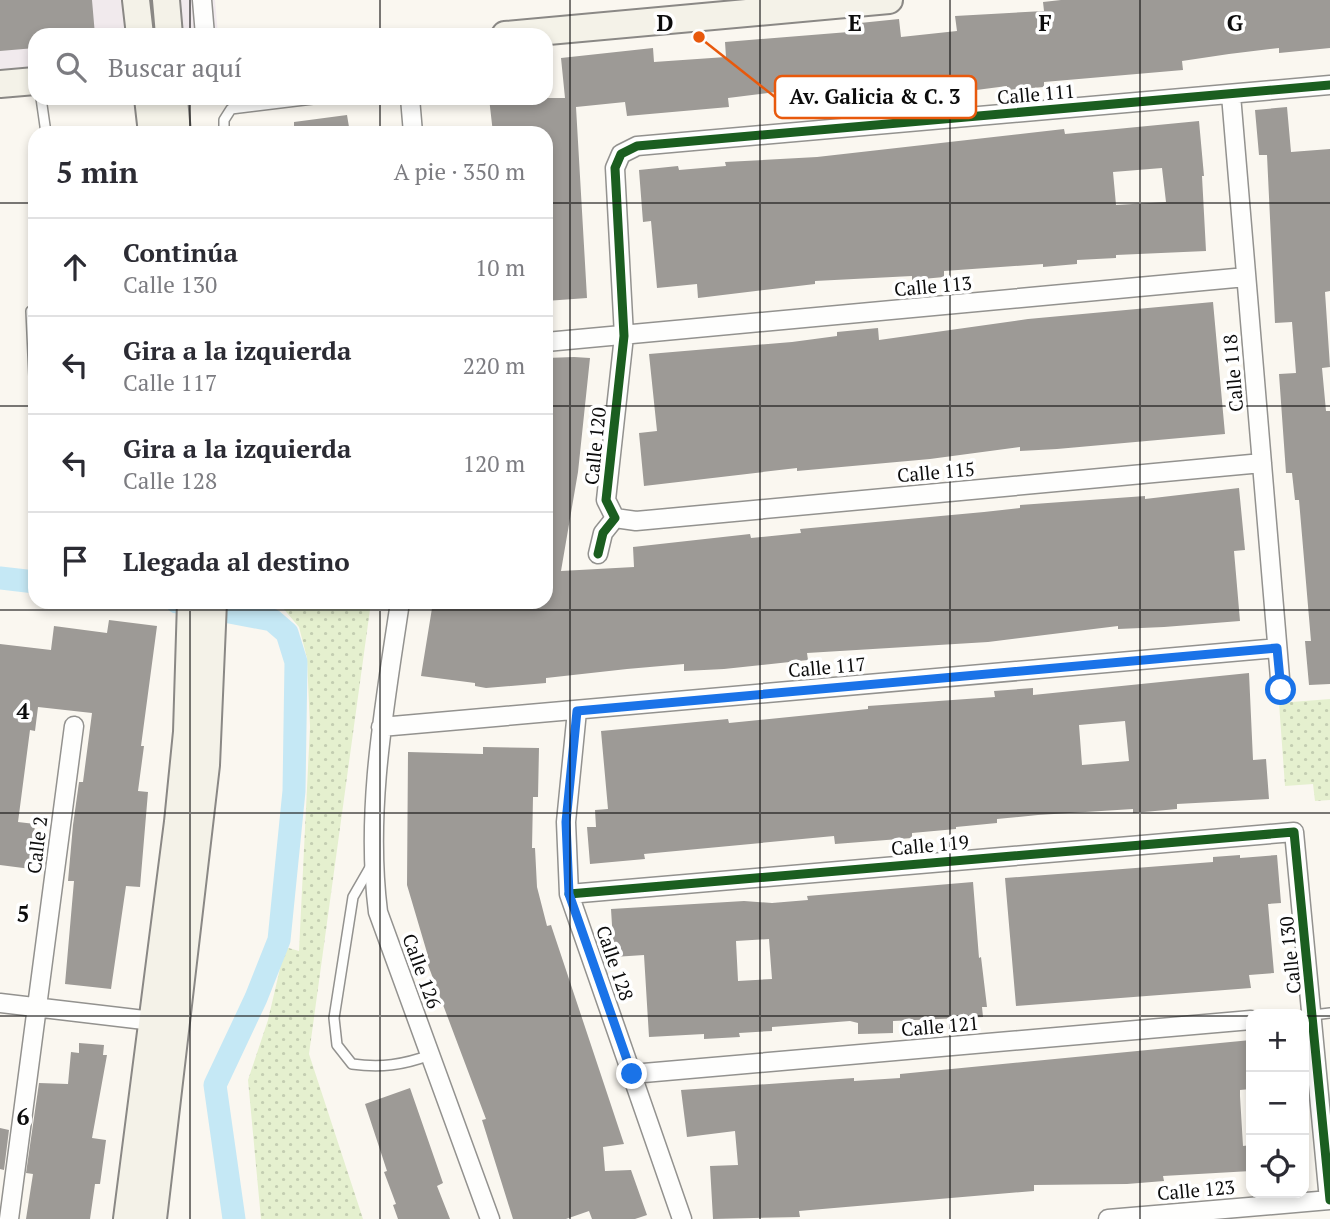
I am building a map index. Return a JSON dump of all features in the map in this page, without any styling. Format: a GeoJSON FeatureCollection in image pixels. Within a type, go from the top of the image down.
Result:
{"type":"FeatureCollection","features":[{"type":"Feature","properties":{"kind":"street"},"geometry":{"type":"LineString","coordinates":[[136,0],[140,28]]}},
{"type":"Feature","properties":{"kind":"street"},"geometry":{"type":"LineString","coordinates":[[166,0],[168,28]]}},
{"type":"Feature","properties":{"kind":"street"},"geometry":{"type":"LineString","coordinates":[[202,0],[204,28]]}},
{"type":"Feature","properties":{"kind":"street"},"geometry":{"type":"LineString","coordinates":[[553,28],[697,9],[889,0]]}},
{"type":"Feature","properties":{"kind":"street"},"geometry":{"type":"LineString","coordinates":[[0,85],[28,82]]}},
{"type":"Feature","properties":{"kind":"street","name":"Calle 111"},"geometry":{"type":"LineString","coordinates":[[621,153],[637,146],[1330,85]]}},
{"type":"Feature","properties":{"kind":"street","name":"Calle 118"},"geometry":{"type":"LineString","coordinates":[[1231,95],[1277,648]]}},
{"type":"Feature","properties":{"kind":"street"},"geometry":{"type":"LineString","coordinates":[[149,105],[151,126]]}},
{"type":"Feature","properties":{"kind":"street"},"geometry":{"type":"LineString","coordinates":[[175,105],[176,126]]}},
{"type":"Feature","properties":{"kind":"street"},"geometry":{"type":"LineString","coordinates":[[411,105],[413,126]]}},
{"type":"Feature","properties":{"kind":"street","name":"Calle 120"},"geometry":{"type":"LineString","coordinates":[[615,518],[606,500],[624,336],[614,168],[621,153]]}},
{"type":"Feature","properties":{"kind":"street","name":"Calle 113"},"geometry":{"type":"LineString","coordinates":[[553,341],[1246,277]]}},
{"type":"Feature","properties":{"kind":"street","name":"Calle 115"},"geometry":{"type":"LineString","coordinates":[[615,518],[636,521],[1262,463]]}},
{"type":"Feature","properties":{"kind":"street"},"geometry":{"type":"LineString","coordinates":[[598,554],[603,533],[615,518]]}},
{"type":"Feature","properties":{"kind":"street"},"geometry":{"type":"LineString","coordinates":[[193,609],[202,637]]}},
{"type":"Feature","properties":{"kind":"street"},"geometry":{"type":"LineString","coordinates":[[153,1219],[164,1022],[186,744],[202,637],[211,609]]}},
{"type":"Feature","properties":{"kind":"street","name":"Calle 126"},"geometry":{"type":"LineString","coordinates":[[399,609],[381,727],[372,863],[378,912],[490,1219]]}},
{"type":"Feature","properties":{"kind":"street"},"geometry":{"type":"LineString","coordinates":[[1277,648],[1281,690]]}},
{"type":"Feature","properties":{"kind":"street","name":"Calle 117"},"geometry":{"type":"LineString","coordinates":[[381,727],[1277,648]]}},
{"type":"Feature","properties":{"kind":"street","name":"Calle 128"},"geometry":{"type":"LineString","coordinates":[[577,711],[566,822],[569,894],[682,1219]]}},
{"type":"Feature","properties":{"kind":"street","name":"Calle 2"},"geometry":{"type":"LineString","coordinates":[[9,1219],[74,726]]}},
{"type":"Feature","properties":{"kind":"street","name":"Calle 119"},"geometry":{"type":"LineString","coordinates":[[569,894],[1294,832]]}},
{"type":"Feature","properties":{"kind":"street","name":"Calle 130"},"geometry":{"type":"LineString","coordinates":[[1294,832],[1316,1015],[1329,1200]]}},
{"type":"Feature","properties":{"kind":"street"},"geometry":{"type":"LineString","coordinates":[[0,1003],[164,1022]]}},
{"type":"Feature","properties":{"kind":"street","name":"Calle 121"},"geometry":{"type":"LineString","coordinates":[[632,1074],[1246,1020]]}},
{"type":"Feature","properties":{"kind":"street"},"geometry":{"type":"LineString","coordinates":[[127,1219],[164,1022]]}},
{"type":"Feature","properties":{"kind":"street","name":"Calle 123"},"geometry":{"type":"LineString","coordinates":[[1108,1219],[1329,1200]]}},
{"type":"Feature","properties":{"kind":"lane"},"geometry":{"type":"LineString","coordinates":[[42,105],[45,126]]}},
{"type":"Feature","properties":{"kind":"lane"},"geometry":{"type":"LineString","coordinates":[[224,126],[224,120],[231,109],[264,105]]}},
{"type":"Feature","properties":{"kind":"lane"},"geometry":{"type":"LineString","coordinates":[[372,863],[353,897],[334,1018],[337,1045],[352,1064],[375,1067],[405,1064],[430,1055]]}},
{"type":"Feature","properties":{"kind":"shaded area"},"geometry":{"type":"Polygon","coordinates":[[[0,0],[215,0],[217,28],[28,28],[28,69],[0,72],[0,0]]]}},
{"type":"Feature","properties":{"kind":"green space"},"geometry":{"type":"Polygon","coordinates":[[[284,609],[370,609],[309,1054],[363,1219],[261,1219],[248,1080],[268,1020],[285,947],[299,951],[310,727],[307,658],[299,627],[284,609]]]}},
{"type":"Feature","properties":{"kind":"green space"},"geometry":{"type":"Polygon","coordinates":[[[1330,699],[1330,800],[1315,801],[1313,784],[1285,786],[1279,703],[1330,699]]]}},
{"type":"Feature","properties":{"kind":"building"},"geometry":{"type":"Polygon","coordinates":[[[0,0],[92,0],[94,28],[28,28],[28,49],[0,51],[0,0]]]}},
{"type":"Feature","properties":{"kind":"building"},"geometry":{"type":"Polygon","coordinates":[[[1330,0],[1330,48],[1279,53],[1279,48],[1229,54],[1182,61],[1183,70],[1044,82],[1044,87],[1007,90],[1007,86],[915,98],[914,89],[777,102],[776,92],[728,98],[729,107],[627,116],[625,102],[576,107],[587,298],[553,300],[553,126],[492,126],[490,105],[553,105],[553,98],[565,98],[561,58],[653,48],[654,62],[726,57],[725,42],[861,31],[860,23],[899,19],[901,37],[957,31],[955,16],[1044,11],[1043,2],[1330,0]]]}},
{"type":"Feature","properties":{"kind":"building"},"geometry":{"type":"Polygon","coordinates":[[[1287,107],[1291,152],[1330,149],[1330,291],[1325,292],[1330,367],[1322,368],[1326,411],[1330,411],[1330,684],[1309,685],[1305,641],[1311,641],[1299,500],[1295,500],[1292,473],[1286,473],[1279,374],[1296,373],[1292,322],[1275,323],[1267,155],[1259,155],[1255,110],[1287,107]]]}},
{"type":"Feature","properties":{"kind":"building"},"geometry":{"type":"Polygon","coordinates":[[[347,115],[349,126],[294,126],[294,122],[347,115]]]}},
{"type":"Feature","properties":{"kind":"building"},"geometry":{"type":"Polygon","coordinates":[[[1199,121],[1206,251],[1116,255],[1116,258],[1077,260],[1077,264],[1043,267],[1043,264],[944,271],[944,277],[912,280],[912,276],[815,281],[815,284],[698,298],[697,284],[657,288],[651,221],[643,222],[639,170],[678,166],[679,170],[726,166],[725,162],[817,157],[1064,129],[1065,134],[1199,121]],[[1162,168],[1113,172],[1116,205],[1166,202],[1162,168]]]}},
{"type":"Feature","properties":{"kind":"building"},"geometry":{"type":"Polygon","coordinates":[[[1213,302],[1225,434],[1057,449],[1020,451],[1020,447],[930,459],[797,471],[797,468],[644,486],[639,433],[657,431],[649,354],[792,342],[837,336],[837,332],[878,328],[879,340],[1028,319],[1213,302]]]}},
{"type":"Feature","properties":{"kind":"building"},"geometry":{"type":"Polygon","coordinates":[[[553,358],[590,358],[578,472],[561,571],[634,567],[633,547],[750,534],[751,538],[801,533],[800,529],[984,512],[1020,508],[1020,505],[1145,496],[1145,499],[1239,488],[1245,550],[1234,551],[1240,621],[1118,629],[1118,626],[988,642],[807,653],[808,660],[684,671],[684,664],[546,678],[546,683],[486,688],[475,686],[475,683],[421,676],[432,609],[553,609],[553,358]]]}},
{"type":"Feature","properties":{"kind":"building"},"geometry":{"type":"Polygon","coordinates":[[[109,620],[157,626],[141,746],[144,746],[138,791],[148,792],[140,887],[126,886],[111,989],[65,984],[74,881],[68,881],[73,825],[79,782],[83,782],[92,713],[38,707],[35,731],[30,730],[18,822],[35,824],[31,869],[0,865],[0,644],[51,650],[54,626],[107,633],[109,620]]]}},
{"type":"Feature","properties":{"kind":"building"},"geometry":{"type":"Polygon","coordinates":[[[1249,673],[1253,760],[1266,759],[1269,799],[1177,804],[1177,809],[1133,813],[1133,809],[1038,815],[997,819],[997,823],[956,829],[912,833],[912,838],[835,844],[834,836],[644,854],[645,859],[590,864],[587,827],[596,827],[595,810],[608,809],[601,731],[728,719],[729,723],[868,709],[868,706],[995,697],[994,691],[1033,688],[1033,695],[1249,673]],[[1125,721],[1079,725],[1082,765],[1129,761],[1125,721]]]}},
{"type":"Feature","properties":{"kind":"building"},"geometry":{"type":"Polygon","coordinates":[[[483,747],[539,748],[538,797],[533,797],[532,848],[535,848],[537,887],[547,926],[551,925],[624,1144],[603,1147],[605,1171],[631,1170],[647,1215],[635,1219],[592,1219],[589,1211],[566,1219],[513,1219],[482,1120],[486,1119],[425,957],[428,956],[407,885],[408,752],[483,754],[483,747]]]}},
{"type":"Feature","properties":{"kind":"building"},"geometry":{"type":"Polygon","coordinates":[[[1240,855],[1240,858],[1277,855],[1281,903],[1268,904],[1274,973],[1249,975],[1251,988],[1016,1006],[1005,878],[1213,862],[1213,857],[1240,855]]]}},
{"type":"Feature","properties":{"kind":"building"},"geometry":{"type":"Polygon","coordinates":[[[973,882],[979,958],[981,957],[987,1007],[982,1007],[983,1017],[893,1021],[893,1033],[858,1034],[858,1023],[850,1021],[772,1027],[772,1031],[739,1033],[740,1037],[704,1039],[704,1034],[649,1037],[644,955],[614,957],[611,909],[744,901],[772,903],[808,900],[807,896],[973,882]],[[769,939],[736,941],[738,981],[772,979],[769,939]]]}},
{"type":"Feature","properties":{"kind":"building"},"geometry":{"type":"Polygon","coordinates":[[[1246,1040],[1246,1089],[1240,1090],[1240,1096],[1246,1171],[1163,1176],[1164,1181],[1127,1184],[1034,1185],[1034,1191],[799,1211],[800,1217],[713,1219],[710,1166],[738,1165],[735,1131],[687,1137],[681,1090],[854,1078],[854,1081],[900,1078],[900,1074],[1246,1040]]]}},
{"type":"Feature","properties":{"kind":"building"},"geometry":{"type":"Polygon","coordinates":[[[79,1043],[104,1045],[103,1055],[107,1055],[92,1138],[106,1140],[100,1184],[95,1184],[90,1219],[26,1219],[33,1174],[26,1173],[39,1083],[68,1084],[71,1052],[79,1053],[79,1043]]]}},
{"type":"Feature","properties":{"kind":"building"},"geometry":{"type":"Polygon","coordinates":[[[410,1088],[443,1183],[437,1186],[450,1219],[398,1219],[393,1205],[396,1204],[384,1172],[387,1171],[365,1104],[410,1088]]]}},
{"type":"Feature","properties":{"kind":"building"},"geometry":{"type":"Polygon","coordinates":[[[0,1128],[9,1130],[4,1170],[0,1169],[0,1128]]]}},
{"type":"Feature","properties":{"kind":"waterway"},"geometry":{"type":"LineString","coordinates":[[0,578],[28,581]]}},
{"type":"Feature","properties":{"kind":"waterway"},"geometry":{"type":"LineString","coordinates":[[214,609],[272,620],[287,633],[296,662],[294,791],[279,940],[256,998],[215,1085],[234,1219]]}},
{"type":"Feature","properties":{"kind":"cycle path"},"geometry":{"type":"LineString","coordinates":[[598,554],[603,533],[615,518],[606,500],[624,336],[615,168],[621,154],[637,146],[1330,85]]}},
{"type":"Feature","properties":{"kind":"cycle path"},"geometry":{"type":"LineString","coordinates":[[569,894],[1294,832],[1330,1200]]}},
{"type":"Feature","properties":{"kind":"place","name":"Av. Galicia & C. 3"},"geometry":{"type":"Point","coordinates":[699,37]}},
{"type":"Feature","properties":{"kind":"route"},"geometry":{"type":"LineString","coordinates":[[632,1074],[569,894],[565,840],[577,711],[1277,648],[1281,690]]}}]}
